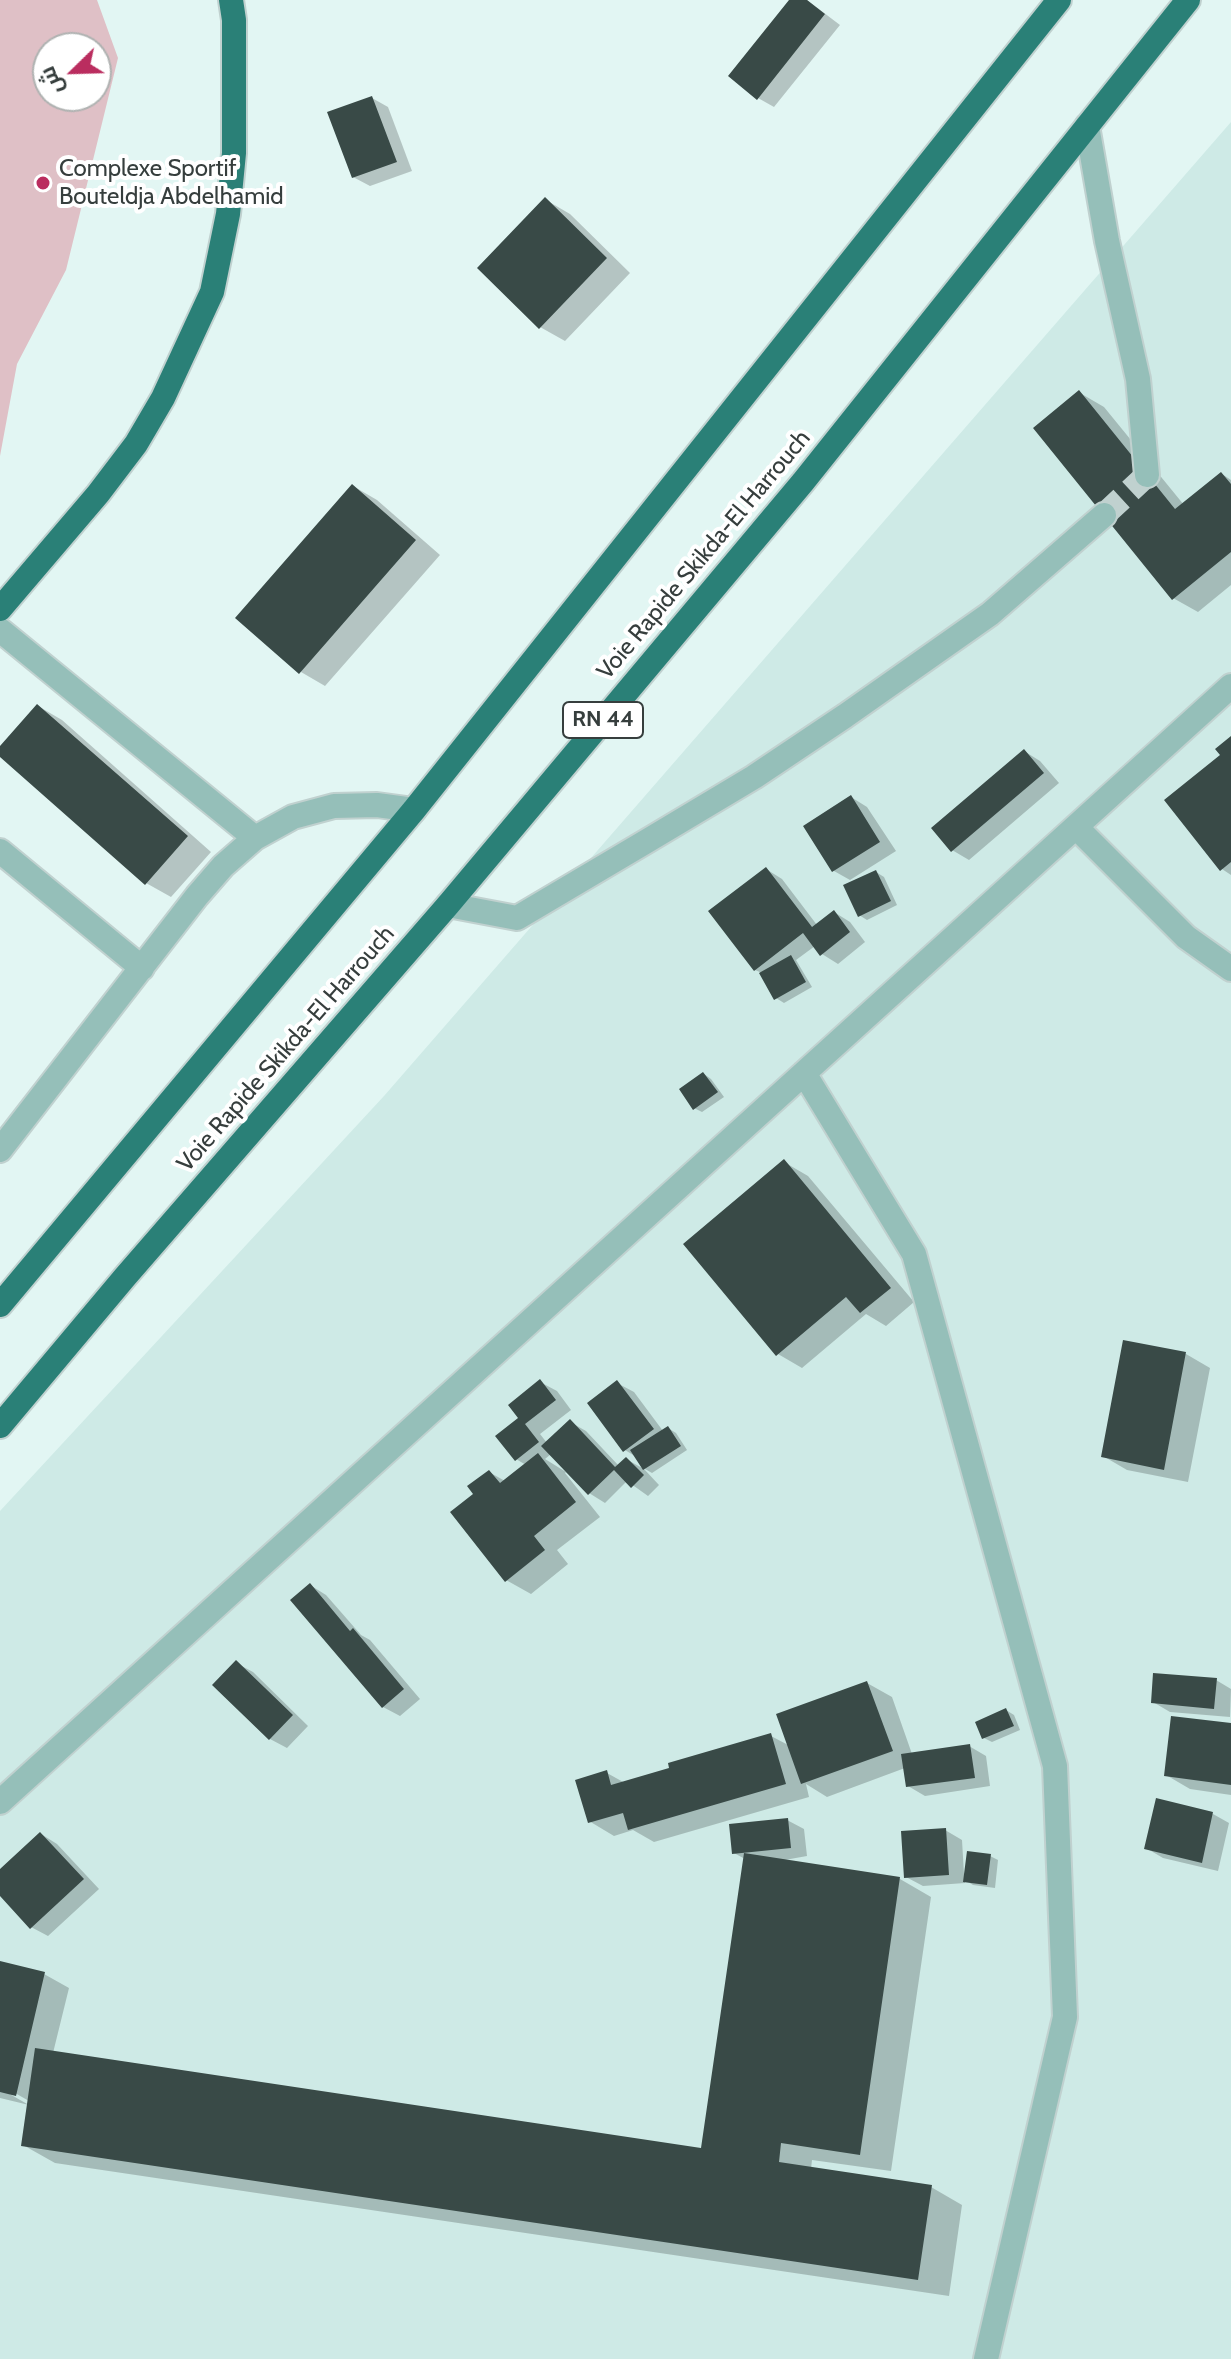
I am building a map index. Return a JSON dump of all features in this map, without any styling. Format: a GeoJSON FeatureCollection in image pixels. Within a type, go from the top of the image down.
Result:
{"type":"FeatureCollection","features":[{"type":"Feature","properties":{"kind":"highway"},"geometry":{"type":"LineString","coordinates":[[0,609],[98,494],[136,444],[163,398],[212,292],[228,214],[234,153],[234,20],[231,0]]}},
{"type":"Feature","properties":{"kind":"highway"},"geometry":{"type":"LineString","coordinates":[[0,1305],[414,810],[1059,0]]}},
{"type":"Feature","properties":{"kind":"highway","name":"Voie Rapide Skikda-El Harrouch"},"geometry":{"type":"LineString","coordinates":[[0,1426],[448,905],[803,482],[1188,0]]}},
{"type":"Feature","properties":{"kind":"lane"},"geometry":{"type":"LineString","coordinates":[[1087,126],[1107,241],[1138,379],[1147,475]]}},
{"type":"Feature","properties":{"kind":"lane"},"geometry":{"type":"LineString","coordinates":[[448,905],[517,918],[634,849],[754,777],[990,614],[1104,515]]}},
{"type":"Feature","properties":{"kind":"lane"},"geometry":{"type":"LineString","coordinates":[[0,630],[255,838]]}},
{"type":"Feature","properties":{"kind":"lane"},"geometry":{"type":"LineString","coordinates":[[0,1802],[1231,686]]}},
{"type":"Feature","properties":{"kind":"lane"},"geometry":{"type":"LineString","coordinates":[[0,1150],[223,866],[255,838],[293,817],[334,806],[377,805],[414,810]]}},
{"type":"Feature","properties":{"kind":"lane"},"geometry":{"type":"LineString","coordinates":[[1076,827],[1186,937],[1231,969]]}},
{"type":"Feature","properties":{"kind":"lane"},"geometry":{"type":"LineString","coordinates":[[0,851],[142,968]]}},
{"type":"Feature","properties":{"kind":"lane"},"geometry":{"type":"LineString","coordinates":[[804,1073],[914,1254],[1055,1766],[1065,2017],[986,2359]]}},
{"type":"Feature","properties":{"kind":"shaded area","name":"Complexe Sportif Bouteldja Abdelhamid"},"geometry":{"type":"Polygon","coordinates":[[[0,0],[97,0],[109,32],[32,32],[32,112],[105,112],[66,270],[17,364],[0,456],[0,0]]]}},
{"type":"Feature","properties":{"kind":"shaded area","name":"Complexe Sportif Bouteldja Abdelhamid"},"geometry":{"type":"Polygon","coordinates":[[[112,41],[118,58],[112,82],[112,41]]]}},
{"type":"Feature","properties":{"kind":"shaded area"},"geometry":{"type":"Polygon","coordinates":[[[1231,122],[1231,2359],[0,2359],[0,1511],[384,1096],[1231,122]]]}},
{"type":"Feature","properties":{"kind":"building"},"geometry":{"type":"Polygon","coordinates":[[[789,0],[807,0],[825,14],[757,100],[728,76],[789,0]]]}},
{"type":"Feature","properties":{"kind":"building"},"geometry":{"type":"Polygon","coordinates":[[[372,96],[397,162],[352,178],[327,112],[372,96]]]}},
{"type":"Feature","properties":{"kind":"building"},"geometry":{"type":"Polygon","coordinates":[[[545,197],[607,258],[539,329],[477,268],[545,197]]]}},
{"type":"Feature","properties":{"kind":"building"},"geometry":{"type":"Polygon","coordinates":[[[1079,390],[1175,509],[1221,472],[1231,484],[1231,552],[1172,600],[1033,428],[1079,390]]]}},
{"type":"Feature","properties":{"kind":"building"},"geometry":{"type":"Polygon","coordinates":[[[352,484],[416,540],[299,674],[235,618],[352,484]]]}},
{"type":"Feature","properties":{"kind":"building"},"geometry":{"type":"Polygon","coordinates":[[[37,704],[188,836],[145,885],[0,757],[0,746],[37,704]]]}},
{"type":"Feature","properties":{"kind":"building"},"geometry":{"type":"Polygon","coordinates":[[[1231,736],[1231,862],[1220,871],[1164,800],[1220,755],[1215,749],[1231,736]]]}},
{"type":"Feature","properties":{"kind":"building"},"geometry":{"type":"Polygon","coordinates":[[[1024,749],[1044,773],[951,852],[931,828],[1024,749]]]}},
{"type":"Feature","properties":{"kind":"building"},"geometry":{"type":"Polygon","coordinates":[[[851,795],[880,842],[832,872],[803,826],[851,795]]]}},
{"type":"Feature","properties":{"kind":"building"},"geometry":{"type":"Polygon","coordinates":[[[766,867],[812,927],[834,910],[850,932],[820,956],[803,933],[754,971],[708,911],[766,867]]]}},
{"type":"Feature","properties":{"kind":"building"},"geometry":{"type":"Polygon","coordinates":[[[876,870],[891,901],[858,917],[843,885],[876,870]]]}},
{"type":"Feature","properties":{"kind":"building"},"geometry":{"type":"Polygon","coordinates":[[[791,955],[806,982],[774,1000],[759,973],[791,955]]]}},
{"type":"Feature","properties":{"kind":"building"},"geometry":{"type":"Polygon","coordinates":[[[703,1072],[718,1092],[693,1110],[679,1089],[703,1072]]]}},
{"type":"Feature","properties":{"kind":"building"},"geometry":{"type":"Polygon","coordinates":[[[784,1159],[891,1288],[860,1313],[846,1297],[776,1356],[683,1244],[784,1159]]]}},
{"type":"Feature","properties":{"kind":"building"},"geometry":{"type":"Polygon","coordinates":[[[1123,1340],[1186,1352],[1164,1470],[1101,1457],[1123,1340]]]}},
{"type":"Feature","properties":{"kind":"building"},"geometry":{"type":"Polygon","coordinates":[[[540,1379],[556,1400],[525,1424],[539,1442],[515,1461],[495,1436],[518,1418],[508,1405],[540,1379]]]}},
{"type":"Feature","properties":{"kind":"building"},"geometry":{"type":"Polygon","coordinates":[[[617,1380],[654,1429],[623,1452],[587,1403],[617,1380]]]}},
{"type":"Feature","properties":{"kind":"building"},"geometry":{"type":"Polygon","coordinates":[[[570,1419],[615,1467],[626,1457],[644,1475],[631,1488],[614,1470],[588,1495],[541,1446],[570,1419]]]}},
{"type":"Feature","properties":{"kind":"building"},"geometry":{"type":"Polygon","coordinates":[[[668,1426],[681,1446],[643,1470],[630,1450],[668,1426]]]}},
{"type":"Feature","properties":{"kind":"building"},"geometry":{"type":"Polygon","coordinates":[[[538,1453],[576,1502],[534,1536],[545,1550],[505,1582],[450,1512],[473,1494],[467,1486],[489,1470],[500,1483],[538,1453]]]}},
{"type":"Feature","properties":{"kind":"building"},"geometry":{"type":"Polygon","coordinates":[[[310,1583],[404,1689],[382,1708],[290,1600],[310,1583]]]}},
{"type":"Feature","properties":{"kind":"building"},"geometry":{"type":"Polygon","coordinates":[[[236,1660],[293,1715],[269,1740],[212,1685],[236,1660]]]}},
{"type":"Feature","properties":{"kind":"building"},"geometry":{"type":"Polygon","coordinates":[[[1153,1673],[1217,1678],[1214,1709],[1151,1703],[1153,1673]]]}},
{"type":"Feature","properties":{"kind":"building"},"geometry":{"type":"Polygon","coordinates":[[[867,1681],[893,1751],[801,1784],[776,1714],[867,1681]]]}},
{"type":"Feature","properties":{"kind":"building"},"geometry":{"type":"Polygon","coordinates":[[[1006,1708],[1014,1726],[982,1739],[975,1722],[1006,1708]]]}},
{"type":"Feature","properties":{"kind":"building"},"geometry":{"type":"Polygon","coordinates":[[[1171,1716],[1231,1723],[1231,1785],[1164,1776],[1171,1716]]]}},
{"type":"Feature","properties":{"kind":"building"},"geometry":{"type":"Polygon","coordinates":[[[771,1733],[786,1784],[628,1830],[623,1813],[588,1823],[575,1780],[607,1770],[611,1785],[669,1768],[668,1763],[771,1733]]]}},
{"type":"Feature","properties":{"kind":"building"},"geometry":{"type":"Polygon","coordinates":[[[970,1744],[975,1778],[906,1787],[901,1754],[970,1744]]]}},
{"type":"Feature","properties":{"kind":"building"},"geometry":{"type":"Polygon","coordinates":[[[1156,1798],[1213,1812],[1202,1863],[1144,1849],[1156,1798]]]}},
{"type":"Feature","properties":{"kind":"building"},"geometry":{"type":"Polygon","coordinates":[[[788,1818],[791,1848],[732,1854],[729,1824],[788,1818]]]}},
{"type":"Feature","properties":{"kind":"building"},"geometry":{"type":"Polygon","coordinates":[[[946,1828],[949,1875],[904,1878],[901,1831],[946,1828]]]}},
{"type":"Feature","properties":{"kind":"building"},"geometry":{"type":"Polygon","coordinates":[[[40,1832],[84,1879],[30,1929],[0,1896],[0,1869],[40,1832]]]}},
{"type":"Feature","properties":{"kind":"building"},"geometry":{"type":"Polygon","coordinates":[[[967,1851],[991,1854],[987,1885],[963,1882],[967,1851]]]}},
{"type":"Feature","properties":{"kind":"building"},"geometry":{"type":"Polygon","coordinates":[[[744,1853],[900,1877],[860,2155],[781,2143],[779,2162],[932,2185],[918,2280],[21,2146],[35,2048],[701,2148],[744,1853]]]}},
{"type":"Feature","properties":{"kind":"building"},"geometry":{"type":"Polygon","coordinates":[[[0,1961],[45,1972],[16,2096],[0,2092],[0,1961]]]}},
{"type":"Feature","properties":{"kind":"tunnel"},"geometry":{"type":"LineString","coordinates":[[1104,515],[1147,475]]}},
{"type":"Feature","properties":{"kind":"place","name":"Complexe Sportif Bouteldja Abdelhamid"},"geometry":{"type":"Point","coordinates":[43,183]}}]}
